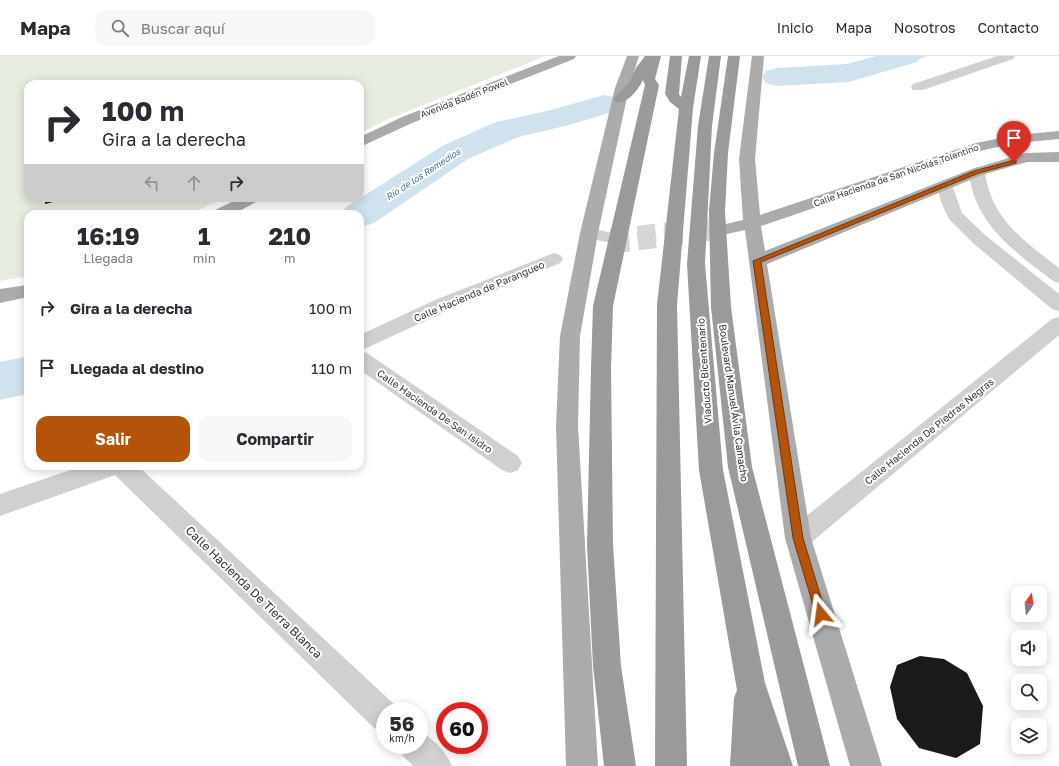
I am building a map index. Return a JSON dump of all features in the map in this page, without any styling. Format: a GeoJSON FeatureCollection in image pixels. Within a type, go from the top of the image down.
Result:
{"type":"FeatureCollection","features":[{"type":"Feature","properties":{"kind":"highway"},"geometry":{"type":"LineString","coordinates":[[620,766],[607,666],[600,545],[601,368],[603,306],[642,127],[650,56]]}},
{"type":"Feature","properties":{"kind":"highway"},"geometry":{"type":"LineString","coordinates":[[648,72],[655,56]]}},
{"type":"Feature","properties":{"kind":"highway"},"geometry":{"type":"LineString","coordinates":[[648,72],[668,56]]}},
{"type":"Feature","properties":{"kind":"highway"},"geometry":{"type":"LineString","coordinates":[[672,766],[667,305],[686,108],[695,56]]}},
{"type":"Feature","properties":{"kind":"highway","name":"Viaducto Bicentenario"},"geometry":{"type":"LineString","coordinates":[[714,56],[705,126],[696,264],[711,470],[750,683],[777,766]]}},
{"type":"Feature","properties":{"kind":"highway","name":"Boulevard Manuel Ávila Camacho"},"geometry":{"type":"LineString","coordinates":[[734,56],[721,153],[717,211],[721,308],[740,467],[814,766]]}},
{"type":"Feature","properties":{"kind":"highway"},"geometry":{"type":"LineString","coordinates":[[721,153],[735,123],[748,56]]}},
{"type":"Feature","properties":{"kind":"highway"},"geometry":{"type":"LineString","coordinates":[[648,72],[675,62],[672,94],[674,99],[686,108]]}},
{"type":"Feature","properties":{"kind":"highway","name":"Viaducto Bicentenario"},"geometry":{"type":"LineString","coordinates":[[746,766],[750,683]]}},
{"type":"Feature","properties":{"kind":"main road","name":"Avenida Badén Powel"},"geometry":{"type":"LineString","coordinates":[[364,142],[407,120],[570,56]]}},
{"type":"Feature","properties":{"kind":"main road"},"geometry":{"type":"LineString","coordinates":[[758,56],[747,159],[752,223],[798,538],[866,766]]}},
{"type":"Feature","properties":{"kind":"main road"},"geometry":{"type":"LineString","coordinates":[[582,766],[567,426],[570,336],[587,243],[622,88],[648,72]]}},
{"type":"Feature","properties":{"kind":"main road","name":"Calle Hacienda de San Nicolás Tolentino"},"geometry":{"type":"LineString","coordinates":[[726,227],[752,223],[981,146],[1016,139],[1058,136]]}},
{"type":"Feature","properties":{"kind":"main road"},"geometry":{"type":"LineString","coordinates":[[757,261],[977,172],[1026,158],[1059,156]]}},
{"type":"Feature","properties":{"kind":"main road"},"geometry":{"type":"LineString","coordinates":[[229,210],[244,202]]}},
{"type":"Feature","properties":{"kind":"main road"},"geometry":{"type":"LineString","coordinates":[[587,243],[611,241]]}},
{"type":"Feature","properties":{"kind":"main road"},"geometry":{"type":"LineString","coordinates":[[0,296],[24,292]]}},
{"type":"Feature","properties":{"kind":"street"},"geometry":{"type":"LineString","coordinates":[[918,87],[1009,56]]}},
{"type":"Feature","properties":{"kind":"street"},"geometry":{"type":"LineString","coordinates":[[977,172],[982,197],[992,218],[1012,240],[1059,277]]}},
{"type":"Feature","properties":{"kind":"street"},"geometry":{"type":"LineString","coordinates":[[945,185],[949,202],[955,215],[979,239],[1059,304]]}},
{"type":"Feature","properties":{"kind":"street","name":"Calle Hacienda de Parangueo"},"geometry":{"type":"LineString","coordinates":[[364,342],[442,305],[554,259]]}},
{"type":"Feature","properties":{"kind":"street","name":"Calle Hacienda De Piedras Negras"},"geometry":{"type":"LineString","coordinates":[[798,538],[1059,324]]}},
{"type":"Feature","properties":{"kind":"street","name":"Calle Hacienda De San Isidro"},"geometry":{"type":"LineString","coordinates":[[364,362],[510,463]]}},
{"type":"Feature","properties":{"kind":"street"},"geometry":{"type":"LineString","coordinates":[[0,505],[101,470]]}},
{"type":"Feature","properties":{"kind":"street","name":"Calle Hacienda De Tierra Blanca"},"geometry":{"type":"LineString","coordinates":[[126,470],[376,708]]}},
{"type":"Feature","properties":{"kind":"street"},"geometry":{"type":"LineString","coordinates":[[423,754],[436,766]]}},
{"type":"Feature","properties":{"kind":"shaded area"},"geometry":{"type":"Polygon","coordinates":[[[0,56],[545,56],[386,120],[364,131],[364,80],[24,80],[24,202],[216,202],[198,210],[24,210],[24,277],[0,281],[0,56]]]}},
{"type":"Feature","properties":{"kind":"water"},"geometry":{"type":"Polygon","coordinates":[[[890,56],[928,56],[867,76],[780,83],[778,71],[844,69],[890,56]]]}},
{"type":"Feature","properties":{"kind":"building"},"geometry":{"type":"Polygon","coordinates":[[[920,656],[944,659],[967,673],[983,706],[980,744],[956,758],[919,748],[897,719],[890,687],[897,665],[920,656]]]}},
{"type":"Feature","properties":{"kind":"waterway","name":"Río de los Remedios"},"geometry":{"type":"LineString","coordinates":[[777,77],[849,73],[907,56]]}},
{"type":"Feature","properties":{"kind":"waterway","name":"Río de los Remedios"},"geometry":{"type":"LineString","coordinates":[[364,212],[456,152],[508,129],[558,118],[604,104]]}},
{"type":"Feature","properties":{"kind":"waterway","name":"Río de los Remedios"},"geometry":{"type":"LineString","coordinates":[[0,381],[24,376]]}},
{"type":"Feature","properties":{"kind":"tunnel"},"geometry":{"type":"LineString","coordinates":[[611,238],[722,225]]}},
{"type":"Feature","properties":{"kind":"tunnel"},"geometry":{"type":"LineString","coordinates":[[611,245],[723,230]]}},
{"type":"Feature","properties":{"kind":"route"},"geometry":{"type":"LineString","coordinates":[[821,614],[798,538],[757,261],[977,172],[1014,162]]}}]}
